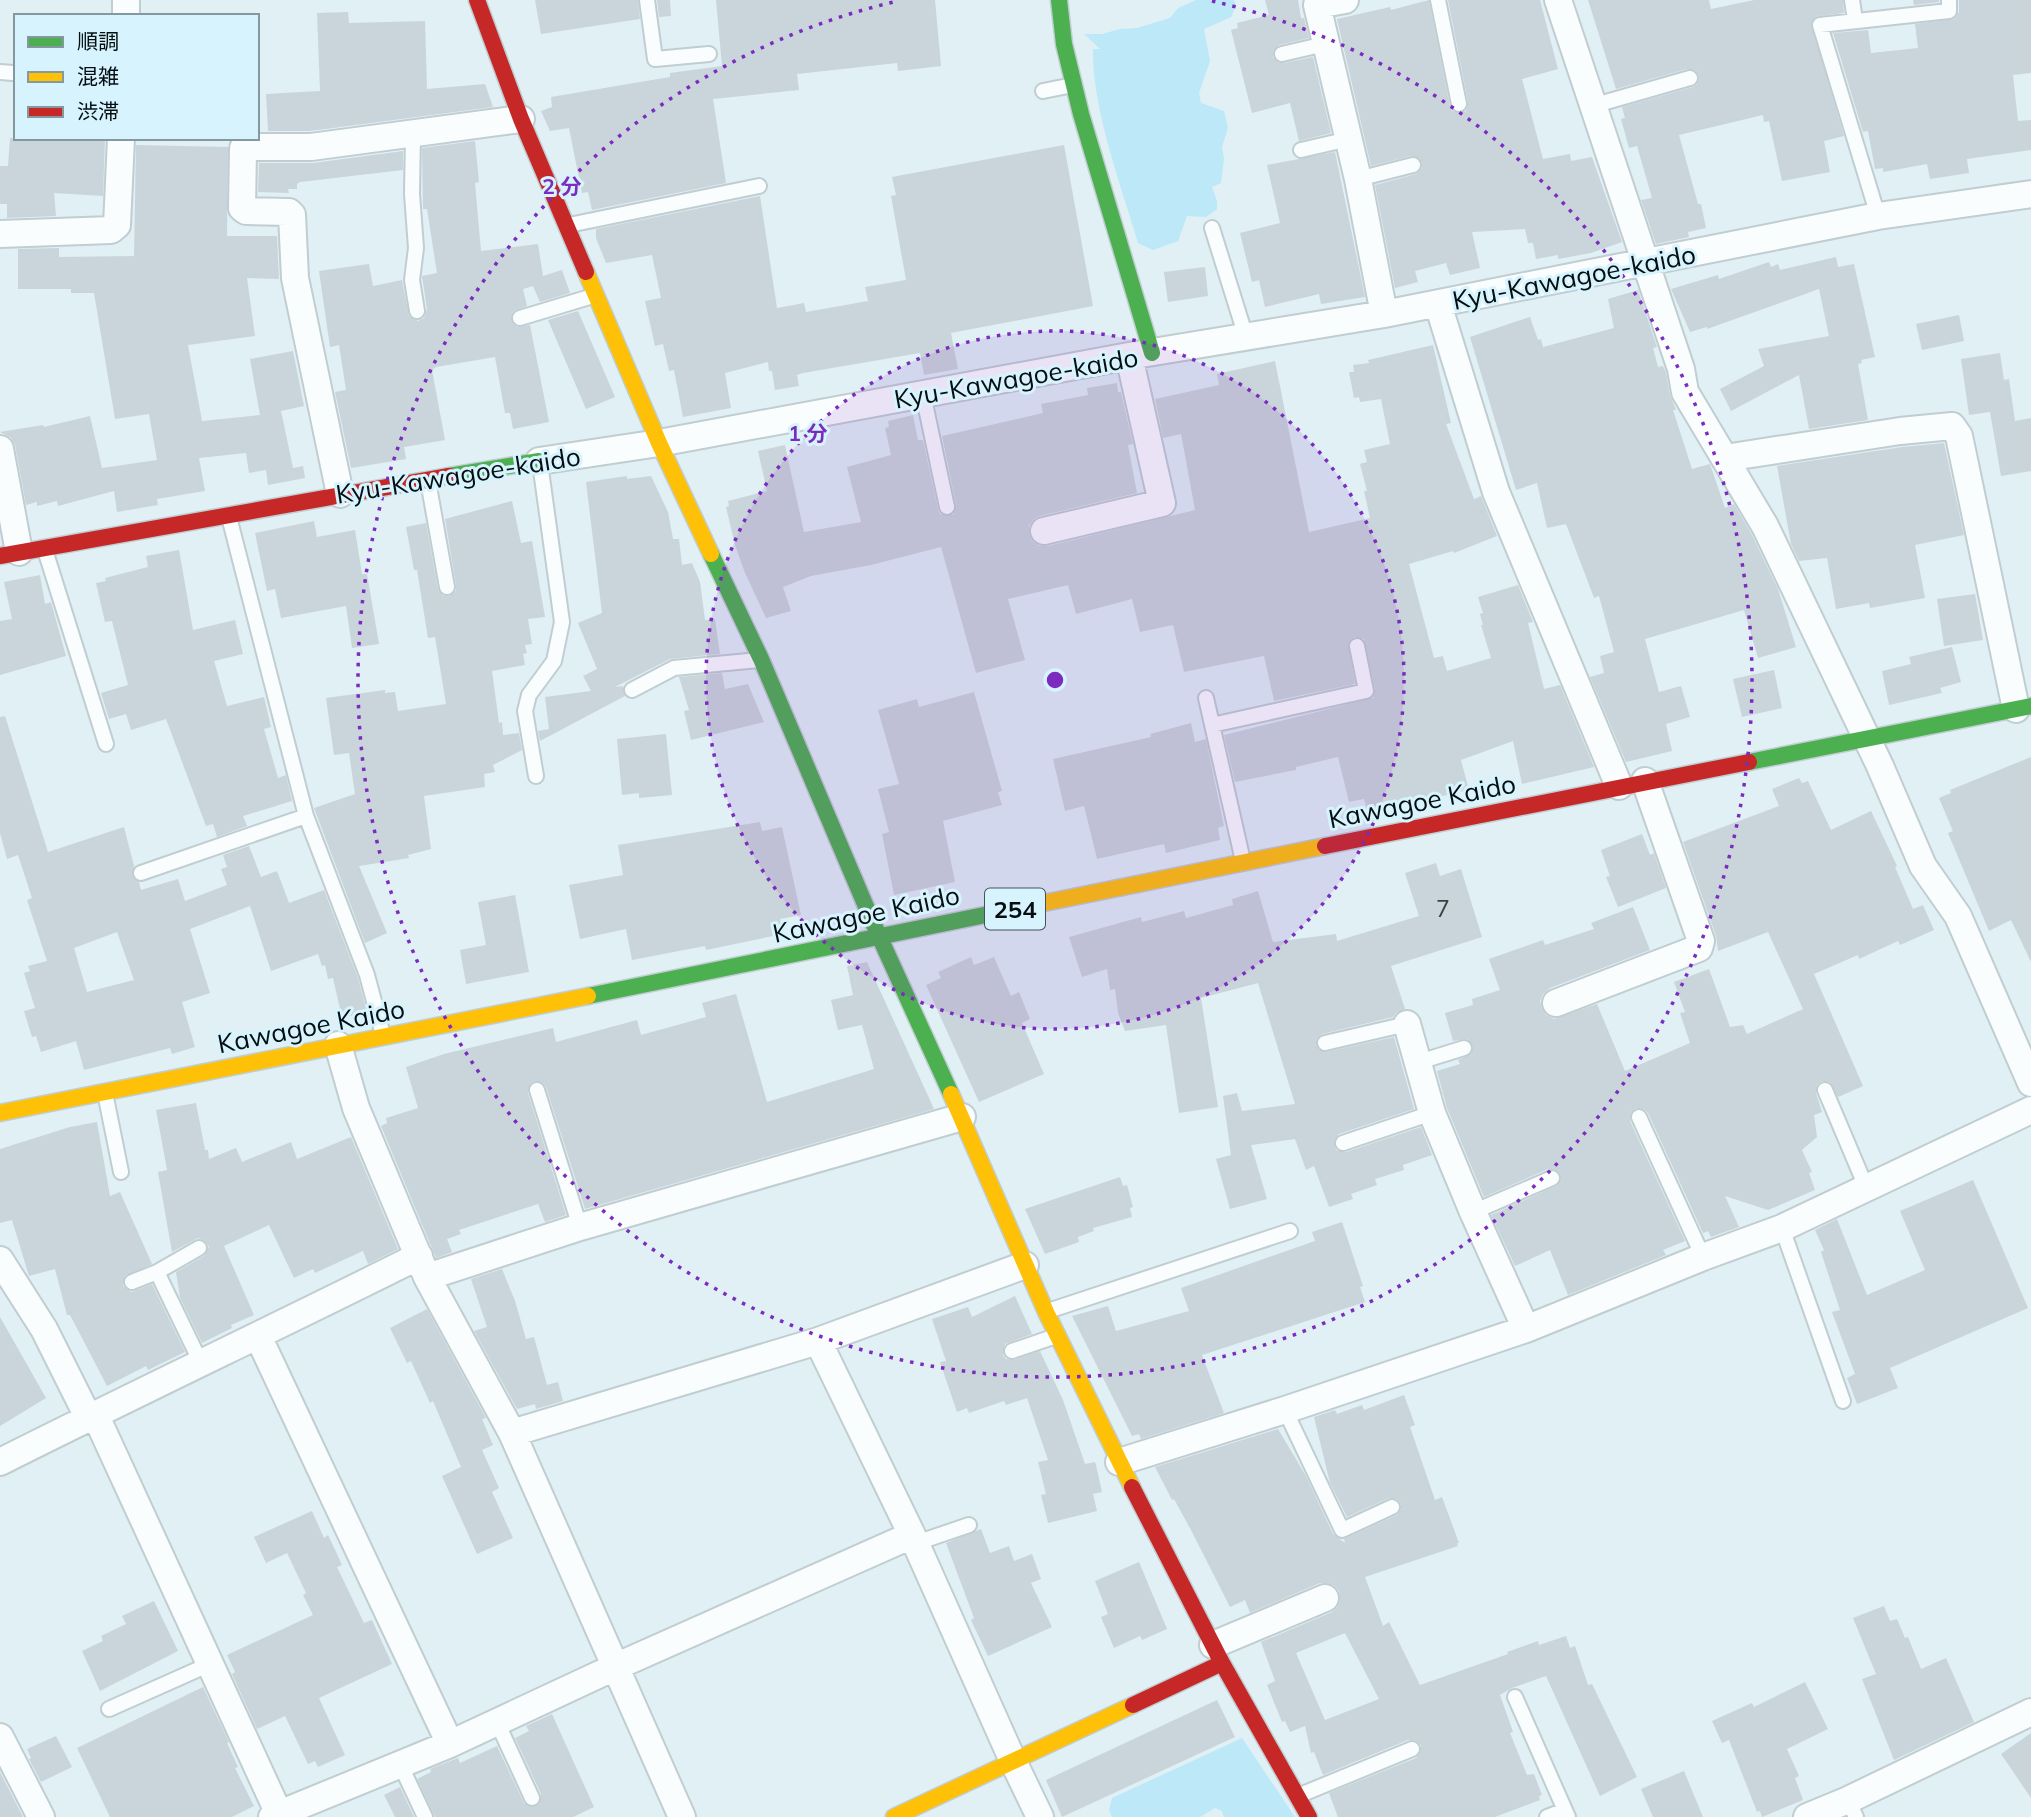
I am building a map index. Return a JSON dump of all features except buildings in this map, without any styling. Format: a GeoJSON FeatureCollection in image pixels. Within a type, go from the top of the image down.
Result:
{"type":"FeatureCollection","features":[{"type":"Feature","properties":{"kind":"main road"},"geometry":{"type":"LineString","coordinates":[[477,0],[521,119],[568,226],[594,296],[659,443],[761,659],[879,936],[962,1117],[1046,1311],[1217,1654],[1309,1817]]}},
{"type":"Feature","properties":{"kind":"main road"},"geometry":{"type":"LineString","coordinates":[[1065,5],[1064,44],[1140,355]]}},
{"type":"Feature","properties":{"kind":"main road","name":"Kyu-Kawagoe-kaido"},"geometry":{"type":"LineString","coordinates":[[21,552],[428,478],[539,461]]}},
{"type":"Feature","properties":{"kind":"main road","name":"Kawagoe Kaido"},"geometry":{"type":"LineString","coordinates":[[0,1113],[384,1038],[1632,784],[2024,708]]}},
{"type":"Feature","properties":{"kind":"main road"},"geometry":{"type":"LineString","coordinates":[[894,1817],[1013,1761],[1217,1654]]}},
{"type":"Feature","properties":{"kind":"street"},"geometry":{"type":"LineString","coordinates":[[1345,0],[1317,5],[1359,179],[1384,314]]}},
{"type":"Feature","properties":{"kind":"street"},"geometry":{"type":"LineString","coordinates":[[1558,0],[1681,369],[1685,392],[1765,526],[1867,739],[1923,866],[1958,916],[2031,1083]]}},
{"type":"Feature","properties":{"kind":"street"},"geometry":{"type":"LineString","coordinates":[[340,494],[295,278],[292,215],[289,212],[246,211],[242,208],[243,149],[311,147],[521,119]]}},
{"type":"Feature","properties":{"kind":"street"},"geometry":{"type":"LineString","coordinates":[[0,234],[111,230],[117,225],[121,140]]}},
{"type":"Feature","properties":{"kind":"street","name":"Kyu-Kawagoe-kaido"},"geometry":{"type":"LineString","coordinates":[[539,461],[659,443],[1140,355],[1384,314],[1878,216],[2031,194]]}},
{"type":"Feature","properties":{"kind":"street"},"geometry":{"type":"LineString","coordinates":[[1438,304],[1496,492],[1632,784],[1701,941],[1699,948],[1556,1003]]}},
{"type":"Feature","properties":{"kind":"street"},"geometry":{"type":"LineString","coordinates":[[1044,531],[1162,503],[1140,355]]}},
{"type":"Feature","properties":{"kind":"street"},"geometry":{"type":"LineString","coordinates":[[1725,458],[1900,431],[1952,426],[1959,436],[2024,708]]}},
{"type":"Feature","properties":{"kind":"street"},"geometry":{"type":"LineString","coordinates":[[0,449],[21,552]]}},
{"type":"Feature","properties":{"kind":"street"},"geometry":{"type":"LineString","coordinates":[[1408,1024],[1432,1113],[1472,1212],[1526,1329]]}},
{"type":"Feature","properties":{"kind":"street"},"geometry":{"type":"LineString","coordinates":[[338,1045],[364,1130],[423,1267],[512,1433],[682,1817]]}},
{"type":"Feature","properties":{"kind":"street"},"geometry":{"type":"LineString","coordinates":[[1119,1461],[1285,1410],[1526,1329],[1782,1228],[2031,1110]]}},
{"type":"Feature","properties":{"kind":"street"},"geometry":{"type":"LineString","coordinates":[[0,1462],[200,1361],[423,1267],[580,1227],[962,1117]]}},
{"type":"Feature","properties":{"kind":"street"},"geometry":{"type":"LineString","coordinates":[[0,1260],[44,1329],[92,1416],[210,1664],[275,1815],[450,1744],[615,1667],[914,1539]]}},
{"type":"Feature","properties":{"kind":"street"},"geometry":{"type":"LineString","coordinates":[[512,1433],[818,1340],[1025,1265]]}},
{"type":"Feature","properties":{"kind":"street"},"geometry":{"type":"LineString","coordinates":[[258,1336],[450,1744]]}},
{"type":"Feature","properties":{"kind":"street"},"geometry":{"type":"LineString","coordinates":[[818,1340],[914,1539],[1040,1817]]}},
{"type":"Feature","properties":{"kind":"street"},"geometry":{"type":"LineString","coordinates":[[1217,1654],[1325,1598]]}},
{"type":"Feature","properties":{"kind":"street"},"geometry":{"type":"LineString","coordinates":[[1807,1817],[1852,1809],[2031,1712]]}},
{"type":"Feature","properties":{"kind":"street"},"geometry":{"type":"LineString","coordinates":[[0,1737],[41,1817]]}},
{"type":"Feature","properties":{"kind":"lane"},"geometry":{"type":"LineString","coordinates":[[647,0],[655,59],[709,54]]}},
{"type":"Feature","properties":{"kind":"lane"},"geometry":{"type":"LineString","coordinates":[[1438,0],[1459,104]]}},
{"type":"Feature","properties":{"kind":"lane"},"geometry":{"type":"LineString","coordinates":[[1852,0],[1855,20]]}},
{"type":"Feature","properties":{"kind":"lane"},"geometry":{"type":"LineString","coordinates":[[1878,216],[1820,25],[1949,11],[1949,0]]}},
{"type":"Feature","properties":{"kind":"lane"},"geometry":{"type":"LineString","coordinates":[[1282,54],[1325,44]]}},
{"type":"Feature","properties":{"kind":"lane"},"geometry":{"type":"LineString","coordinates":[[1592,106],[1690,78]]}},
{"type":"Feature","properties":{"kind":"lane"},"geometry":{"type":"LineString","coordinates":[[1043,91],[1074,85]]}},
{"type":"Feature","properties":{"kind":"lane"},"geometry":{"type":"LineString","coordinates":[[413,134],[412,194],[416,248],[412,280],[417,311]]}},
{"type":"Feature","properties":{"kind":"lane"},"geometry":{"type":"LineString","coordinates":[[1301,150],[1349,139]]}},
{"type":"Feature","properties":{"kind":"lane"},"geometry":{"type":"LineString","coordinates":[[1359,179],[1413,166]]}},
{"type":"Feature","properties":{"kind":"lane"},"geometry":{"type":"LineString","coordinates":[[568,226],[759,186]]}},
{"type":"Feature","properties":{"kind":"lane"},"geometry":{"type":"LineString","coordinates":[[1212,228],[1246,337]]}},
{"type":"Feature","properties":{"kind":"lane"},"geometry":{"type":"LineString","coordinates":[[520,318],[594,296]]}},
{"type":"Feature","properties":{"kind":"lane"},"geometry":{"type":"LineString","coordinates":[[923,394],[947,507]]}},
{"type":"Feature","properties":{"kind":"lane"},"geometry":{"type":"LineString","coordinates":[[536,776],[525,711],[529,695],[554,660],[562,622],[539,461]]}},
{"type":"Feature","properties":{"kind":"lane"},"geometry":{"type":"LineString","coordinates":[[428,478],[447,587]]}},
{"type":"Feature","properties":{"kind":"lane"},"geometry":{"type":"LineString","coordinates":[[229,515],[306,816],[367,975],[384,1038]]}},
{"type":"Feature","properties":{"kind":"lane"},"geometry":{"type":"LineString","coordinates":[[21,552],[107,744]]}},
{"type":"Feature","properties":{"kind":"lane"},"geometry":{"type":"LineString","coordinates":[[1212,726],[1366,691],[1357,646]]}},
{"type":"Feature","properties":{"kind":"lane"},"geometry":{"type":"LineString","coordinates":[[632,690],[674,668],[761,659]]}},
{"type":"Feature","properties":{"kind":"lane"},"geometry":{"type":"LineString","coordinates":[[1206,698],[1243,862]]}},
{"type":"Feature","properties":{"kind":"lane"},"geometry":{"type":"LineString","coordinates":[[141,873],[306,816]]}},
{"type":"Feature","properties":{"kind":"lane"},"geometry":{"type":"LineString","coordinates":[[1325,1043],[1408,1024]]}},
{"type":"Feature","properties":{"kind":"lane"},"geometry":{"type":"LineString","coordinates":[[1419,1062],[1464,1048]]}},
{"type":"Feature","properties":{"kind":"lane"},"geometry":{"type":"LineString","coordinates":[[537,1090],[580,1227]]}},
{"type":"Feature","properties":{"kind":"lane"},"geometry":{"type":"LineString","coordinates":[[1825,1090],[1866,1187]]}},
{"type":"Feature","properties":{"kind":"lane"},"geometry":{"type":"LineString","coordinates":[[105,1092],[121,1172]]}},
{"type":"Feature","properties":{"kind":"lane"},"geometry":{"type":"LineString","coordinates":[[1343,1143],[1432,1113]]}},
{"type":"Feature","properties":{"kind":"lane"},"geometry":{"type":"LineString","coordinates":[[1639,1117],[1703,1257]]}},
{"type":"Feature","properties":{"kind":"lane"},"geometry":{"type":"LineString","coordinates":[[1472,1212],[1552,1178]]}},
{"type":"Feature","properties":{"kind":"lane"},"geometry":{"type":"LineString","coordinates":[[1782,1228],[1843,1401]]}},
{"type":"Feature","properties":{"kind":"lane"},"geometry":{"type":"LineString","coordinates":[[1046,1311],[1290,1231]]}},
{"type":"Feature","properties":{"kind":"lane"},"geometry":{"type":"LineString","coordinates":[[132,1282],[157,1272],[199,1248]]}},
{"type":"Feature","properties":{"kind":"lane"},"geometry":{"type":"LineString","coordinates":[[157,1272],[200,1361]]}},
{"type":"Feature","properties":{"kind":"lane"},"geometry":{"type":"LineString","coordinates":[[1012,1351],[1057,1335]]}},
{"type":"Feature","properties":{"kind":"lane"},"geometry":{"type":"LineString","coordinates":[[1285,1410],[1342,1530],[1392,1507]]}},
{"type":"Feature","properties":{"kind":"lane"},"geometry":{"type":"LineString","coordinates":[[914,1539],[968,1525]]}},
{"type":"Feature","properties":{"kind":"lane"},"geometry":{"type":"LineString","coordinates":[[109,1709],[210,1664]]}},
{"type":"Feature","properties":{"kind":"lane"},"geometry":{"type":"LineString","coordinates":[[1515,1697],[1567,1814],[1547,1817]]}},
{"type":"Feature","properties":{"kind":"lane"},"geometry":{"type":"LineString","coordinates":[[497,1722],[532,1798]]}},
{"type":"Feature","properties":{"kind":"lane"},"geometry":{"type":"LineString","coordinates":[[1297,1796],[1412,1749]]}},
{"type":"Feature","properties":{"kind":"lane"},"geometry":{"type":"LineString","coordinates":[[400,1764],[425,1817]]}},
{"type":"Feature","properties":{"kind":"shaded area"},"geometry":{"type":"Polygon","coordinates":[[[1196,0],[1234,0],[1236,5],[1231,17],[1204,29],[1210,61],[1199,93],[1201,103],[1224,111],[1228,128],[1222,147],[1224,159],[1221,183],[1212,187],[1217,209],[1206,217],[1187,216],[1178,241],[1153,250],[1138,243],[1109,147],[1097,96],[1093,49],[1100,49],[1084,34],[1137,28],[1170,18],[1178,8],[1196,0]]]}},
{"type":"Feature","properties":{"kind":"shaded area"},"geometry":{"type":"Polygon","coordinates":[[[1242,1738],[1295,1817],[1224,1817],[1222,1811],[1215,1808],[1200,1817],[1112,1817],[1109,1810],[1112,1798],[1242,1738]]]}},
{"type":"Feature","properties":{"kind":"traffic: fast"},"geometry":{"type":"LineString","coordinates":[[1059,0],[1064,44],[1081,114],[1152,353]]}},
{"type":"Feature","properties":{"kind":"traffic: fast"},"geometry":{"type":"LineString","coordinates":[[449,476],[539,461]]}},
{"type":"Feature","properties":{"kind":"traffic: fast"},"geometry":{"type":"LineString","coordinates":[[711,554],[761,659],[870,916],[951,1094]]}},
{"type":"Feature","properties":{"kind":"traffic: fast"},"geometry":{"type":"LineString","coordinates":[[1749,762],[2031,706]]}},
{"type":"Feature","properties":{"kind":"traffic: fast"},"geometry":{"type":"LineString","coordinates":[[588,996],[1024,907]]}},
{"type":"Feature","properties":{"kind":"traffic: slow"},"geometry":{"type":"LineString","coordinates":[[586,272],[659,443],[711,554]]}},
{"type":"Feature","properties":{"kind":"traffic: slow"},"geometry":{"type":"LineString","coordinates":[[1024,907],[1325,846]]}},
{"type":"Feature","properties":{"kind":"traffic: slow"},"geometry":{"type":"LineString","coordinates":[[0,1113],[588,996]]}},
{"type":"Feature","properties":{"kind":"traffic: slow"},"geometry":{"type":"LineString","coordinates":[[951,1094],[1046,1312],[1132,1487]]}},
{"type":"Feature","properties":{"kind":"traffic: slow"},"geometry":{"type":"LineString","coordinates":[[894,1817],[1133,1705]]}},
{"type":"Feature","properties":{"kind":"traffic: jam"},"geometry":{"type":"LineString","coordinates":[[477,0],[521,119],[586,272]]}},
{"type":"Feature","properties":{"kind":"traffic: jam"},"geometry":{"type":"LineString","coordinates":[[0,556],[449,476]]}},
{"type":"Feature","properties":{"kind":"traffic: jam"},"geometry":{"type":"LineString","coordinates":[[1325,846],[1749,762]]}},
{"type":"Feature","properties":{"kind":"traffic: jam"},"geometry":{"type":"LineString","coordinates":[[1132,1487],[1222,1663],[1309,1817]]}},
{"type":"Feature","properties":{"kind":"traffic: jam"},"geometry":{"type":"LineString","coordinates":[[1133,1705],[1222,1663]]}}]}
